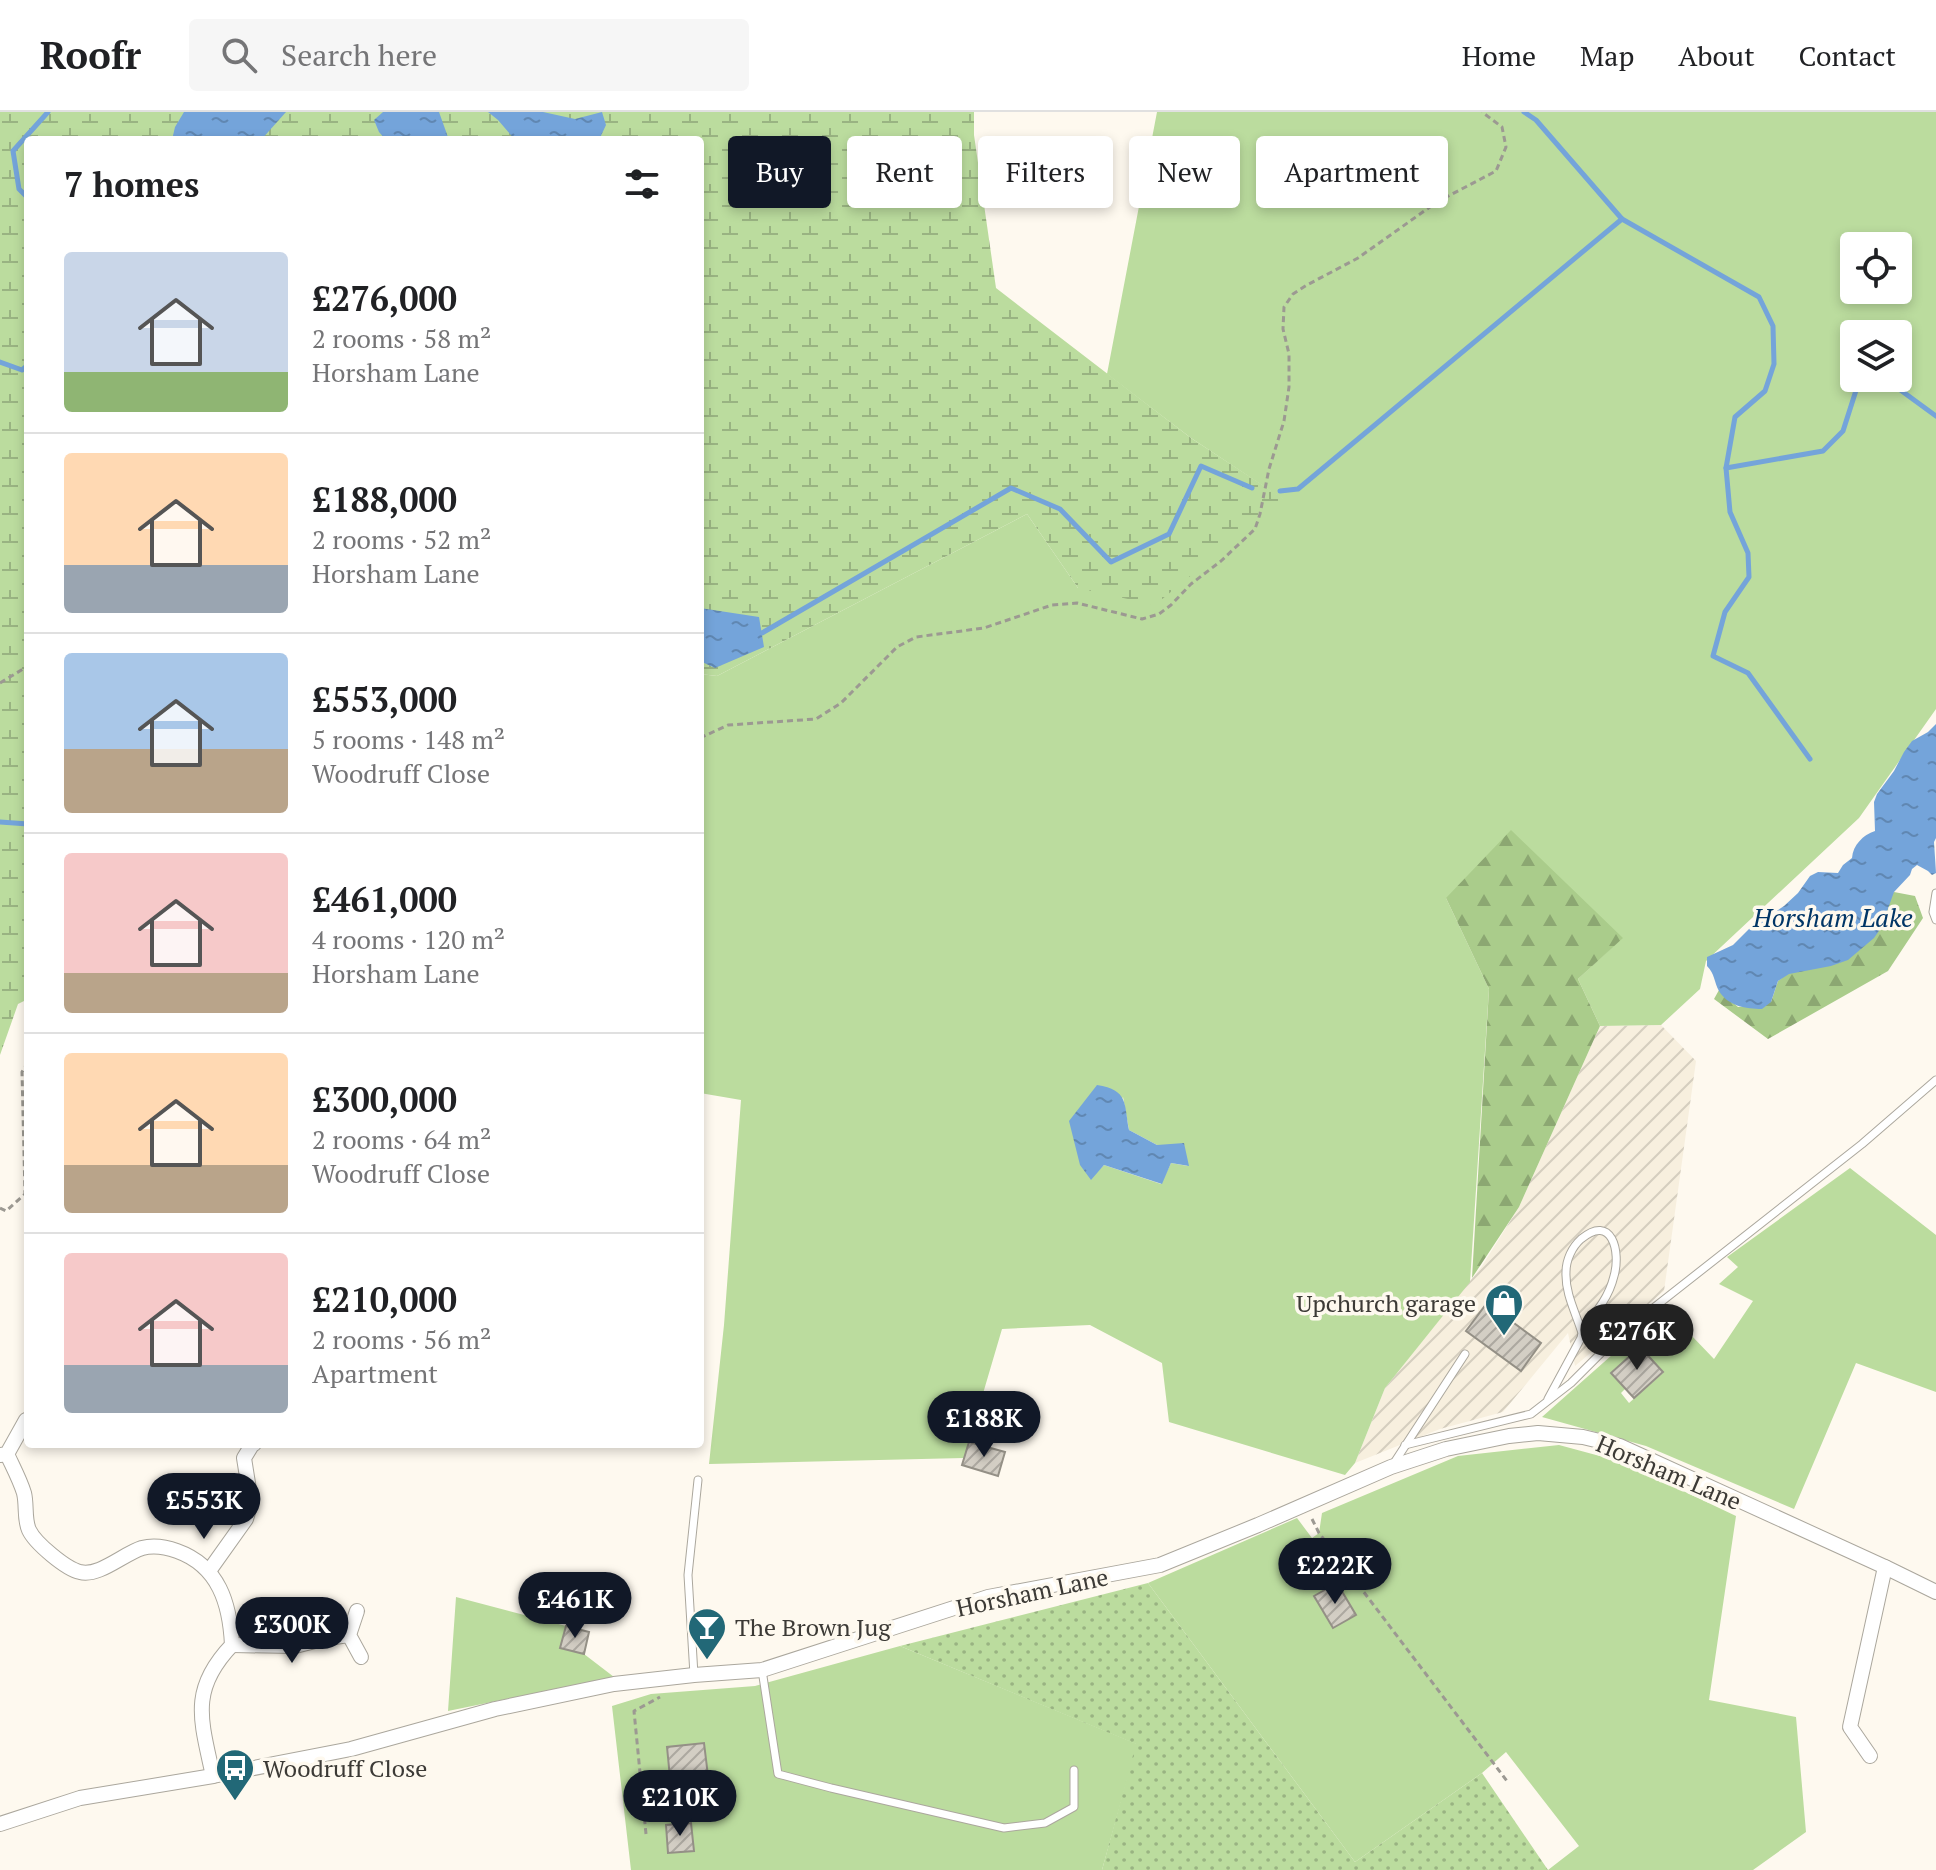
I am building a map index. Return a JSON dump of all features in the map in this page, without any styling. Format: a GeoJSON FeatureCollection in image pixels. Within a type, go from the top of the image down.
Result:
{"type":"FeatureCollection","features":[{"type":"Feature","properties":{"kind":"street"},"geometry":{"type":"LineString","coordinates":[[24,1423],[4,1454],[24,1494],[28,1529],[42,1546],[81,1573],[101,1570],[144,1547],[166,1547],[192,1556],[209,1571],[223,1594],[231,1619],[232,1645],[216,1662],[204,1686],[201,1721],[213,1776]]}},
{"type":"Feature","properties":{"kind":"street","name":"Horsham Lane"},"geometry":{"type":"LineString","coordinates":[[0,1824],[80,1798],[351,1749],[495,1709],[599,1687],[762,1670],[988,1597],[1160,1565],[1391,1467],[1446,1449],[1509,1436],[1568,1434],[1598,1439],[1627,1449],[1936,1592]]}},
{"type":"Feature","properties":{"kind":"street"},"geometry":{"type":"LineString","coordinates":[[209,1571],[246,1519],[251,1502],[244,1458],[250,1448]]}},
{"type":"Feature","properties":{"kind":"street"},"geometry":{"type":"LineString","coordinates":[[1870,1756],[1850,1727],[1885,1567]]}},
{"type":"Feature","properties":{"kind":"street"},"geometry":{"type":"LineString","coordinates":[[357,1611],[349,1635],[361,1657]]}},
{"type":"Feature","properties":{"kind":"street"},"geometry":{"type":"LineString","coordinates":[[232,1645],[295,1646],[349,1635]]}},
{"type":"Feature","properties":{"kind":"lane"},"geometry":{"type":"LineString","coordinates":[[1936,893],[1933,912],[1936,920]]}},
{"type":"Feature","properties":{"kind":"lane"},"geometry":{"type":"LineString","coordinates":[[1405,1445],[1531,1414],[1571,1383],[1619,1335],[1862,1144],[1936,1080]]}},
{"type":"Feature","properties":{"kind":"lane"},"geometry":{"type":"LineString","coordinates":[[1547,1401],[1581,1338],[1581,1328],[1570,1301],[1566,1270],[1569,1257],[1578,1241],[1599,1230],[1608,1234],[1616,1247],[1614,1276],[1607,1297],[1581,1328]]}},
{"type":"Feature","properties":{"kind":"lane"},"geometry":{"type":"LineString","coordinates":[[1391,1467],[1465,1354]]}},
{"type":"Feature","properties":{"kind":"lane"},"geometry":{"type":"LineString","coordinates":[[694,1675],[688,1575],[698,1480]]}},
{"type":"Feature","properties":{"kind":"lane"},"geometry":{"type":"LineString","coordinates":[[762,1670],[778,1774],[1004,1828],[1045,1823],[1074,1807],[1074,1770]]}},
{"type":"Feature","properties":{"kind":"path"},"geometry":{"type":"LineString","coordinates":[[704,736],[728,725],[816,719],[841,703],[897,647],[916,637],[984,628],[1052,605],[1077,603],[1142,619],[1159,614],[1171,605],[1255,529],[1284,421],[1289,387],[1284,307],[1293,294],[1307,285],[1358,258],[1437,202],[1496,171],[1506,147],[1502,127],[1482,112]]}},
{"type":"Feature","properties":{"kind":"path"},"geometry":{"type":"LineString","coordinates":[[0,683],[24,668]]}},
{"type":"Feature","properties":{"kind":"path"},"geometry":{"type":"LineString","coordinates":[[24,1069],[24,1153]]}},
{"type":"Feature","properties":{"kind":"path"},"geometry":{"type":"LineString","coordinates":[[0,1208],[6,1211],[24,1195]]}},
{"type":"Feature","properties":{"kind":"path"},"geometry":{"type":"LineString","coordinates":[[1304,1505],[1319,1533],[1507,1781]]}},
{"type":"Feature","properties":{"kind":"path"},"geometry":{"type":"LineString","coordinates":[[646,1834],[634,1711],[660,1697]]}},
{"type":"Feature","properties":{"kind":"shaded area"},"geometry":{"type":"Polygon","coordinates":[[[1661,1025],[1696,1061],[1664,1291],[1575,1366],[1568,1333],[1503,1412],[1440,1429],[1355,1463],[1385,1388],[1482,1266],[1519,1207],[1600,1026],[1661,1025]]]}},
{"type":"Feature","properties":{"kind":"green space"},"geometry":{"type":"Polygon","coordinates":[[[0,112],[974,112],[978,208],[984,208],[996,288],[1191,438],[1284,499],[1155,605],[1078,588],[1027,514],[717,676],[704,674],[704,136],[24,136],[24,1001],[18,1004],[0,1055],[0,112]]]}},
{"type":"Feature","properties":{"kind":"green space"},"geometry":{"type":"Polygon","coordinates":[[[1157,112],[1936,112],[1936,709],[1859,818],[1706,961],[1700,989],[1661,1025],[1600,1026],[1578,979],[1622,938],[1446,898],[1489,989],[1470,1282],[1385,1388],[1355,1463],[1345,1475],[1169,1422],[1162,1363],[1090,1325],[1002,1329],[964,1458],[709,1464],[724,1325],[741,1100],[704,1094],[704,674],[717,676],[1027,514],[1078,588],[1283,499],[1191,438],[1107,374],[1139,208],[1240,208],[1240,136],[1152,136],[1157,112]],[[1123,1097],[1090,1179],[1104,1165],[1161,1184],[1171,1163],[1188,1166],[1157,1145],[1129,1130],[1123,1097]]]}},
{"type":"Feature","properties":{"kind":"green space"},"geometry":{"type":"Polygon","coordinates":[[[1511,830],[1623,938],[1578,979],[1600,1026],[1519,1207],[1472,1278],[1489,989],[1446,898],[1511,830]]]}},
{"type":"Feature","properties":{"kind":"green space"},"geometry":{"type":"Polygon","coordinates":[[[1894,892],[1915,896],[1923,918],[1888,971],[1768,1039],[1714,999],[1719,990],[1738,1007],[1771,1002],[1778,981],[1894,892]]]}},
{"type":"Feature","properties":{"kind":"green space"},"geometry":{"type":"Polygon","coordinates":[[[1850,1168],[1936,1235],[1936,1392],[1856,1363],[1794,1509],[1646,1446],[1542,1417],[1665,1308],[1714,1359],[1753,1301],[1719,1284],[1738,1267],[1727,1257],[1850,1168]],[[1641,1347],[1611,1373],[1625,1389],[1621,1393],[1629,1403],[1663,1373],[1641,1347]]]}},
{"type":"Feature","properties":{"kind":"green space"},"geometry":{"type":"Polygon","coordinates":[[[1559,1445],[1622,1462],[1736,1516],[1709,1700],[1796,1717],[1806,1832],[1753,1870],[1548,1870],[1579,1846],[1506,1752],[1482,1773],[1355,1862],[1148,1583],[1297,1518],[1312,1538],[1319,1533],[1322,1513],[1458,1456],[1559,1445]],[[1337,1583],[1315,1596],[1356,1615],[1337,1583]]]}},
{"type":"Feature","properties":{"kind":"green space"},"geometry":{"type":"Polygon","coordinates":[[[1148,1583],[1355,1862],[1482,1773],[1548,1870],[1102,1870],[1136,1744],[900,1646],[1148,1583]]]}},
{"type":"Feature","properties":{"kind":"green space"},"geometry":{"type":"Polygon","coordinates":[[[456,1597],[566,1626],[561,1648],[584,1654],[614,1677],[448,1711],[456,1597]]]}},
{"type":"Feature","properties":{"kind":"green space"},"geometry":{"type":"Polygon","coordinates":[[[900,1646],[1137,1744],[1102,1870],[631,1870],[612,1706],[651,1694],[755,1686],[900,1646]],[[704,1743],[667,1748],[671,1787],[708,1783],[704,1743]]]}},
{"type":"Feature","properties":{"kind":"water"},"geometry":{"type":"Polygon","coordinates":[[[184,112],[286,112],[265,136],[173,136],[184,112]]]}},
{"type":"Feature","properties":{"kind":"water"},"geometry":{"type":"Polygon","coordinates":[[[383,112],[439,112],[448,136],[382,136],[374,120],[383,112]]]}},
{"type":"Feature","properties":{"kind":"water"},"geometry":{"type":"Polygon","coordinates":[[[488,112],[543,112],[575,119],[602,112],[606,125],[601,136],[512,136],[488,112]]]}},
{"type":"Feature","properties":{"kind":"water"},"geometry":{"type":"Polygon","coordinates":[[[704,609],[759,617],[764,647],[715,668],[704,663],[704,609]]]}},
{"type":"Feature","properties":{"kind":"water","name":"Horsham Lake"},"geometry":{"type":"Polygon","coordinates":[[[1936,724],[1936,873],[1932,875],[1917,865],[1912,869],[1894,892],[1881,928],[1874,938],[1848,960],[1789,974],[1778,981],[1771,1002],[1762,1009],[1744,1007],[1727,1000],[1707,966],[1707,957],[1733,945],[1749,929],[1784,906],[1810,876],[1818,872],[1838,873],[1852,858],[1859,841],[1875,831],[1874,802],[1904,752],[1912,741],[1936,724]]]}},
{"type":"Feature","properties":{"kind":"water"},"geometry":{"type":"Polygon","coordinates":[[[1097,1085],[1115,1090],[1120,1095],[1129,1130],[1157,1145],[1184,1143],[1189,1166],[1171,1163],[1162,1184],[1104,1165],[1091,1180],[1080,1165],[1069,1121],[1097,1085]]]}},
{"type":"Feature","properties":{"kind":"building","name":"Upchurch garage"},"geometry":{"type":"Polygon","coordinates":[[[1487,1303],[1541,1343],[1521,1371],[1466,1331],[1487,1303]]]}},
{"type":"Feature","properties":{"kind":"building"},"geometry":{"type":"Polygon","coordinates":[[[1640,1347],[1663,1372],[1634,1398],[1611,1373],[1640,1347]]]}},
{"type":"Feature","properties":{"kind":"building"},"geometry":{"type":"Polygon","coordinates":[[[969,1442],[1005,1452],[998,1476],[962,1465],[969,1442]]]}},
{"type":"Feature","properties":{"kind":"building"},"geometry":{"type":"Polygon","coordinates":[[[1337,1583],[1356,1615],[1333,1628],[1314,1596],[1337,1583]]]}},
{"type":"Feature","properties":{"kind":"building"},"geometry":{"type":"Polygon","coordinates":[[[566,1626],[589,1632],[584,1654],[560,1648],[566,1626]]]}},
{"type":"Feature","properties":{"kind":"building"},"geometry":{"type":"Polygon","coordinates":[[[704,1743],[709,1784],[671,1788],[667,1747],[704,1743]]]}},
{"type":"Feature","properties":{"kind":"building"},"geometry":{"type":"Polygon","coordinates":[[[691,1823],[694,1851],[668,1853],[666,1825],[691,1823]]]}},
{"type":"Feature","properties":{"kind":"waterway"},"geometry":{"type":"LineString","coordinates":[[26,136],[48,112]]}},
{"type":"Feature","properties":{"kind":"waterway"},"geometry":{"type":"LineString","coordinates":[[1524,112],[1536,120],[1622,219],[1759,297],[1773,326],[1774,364],[1765,391],[1735,417],[1726,468],[1730,512],[1748,553],[1749,577],[1725,612],[1713,656],[1748,673],[1810,759]]}},
{"type":"Feature","properties":{"kind":"waterway"},"geometry":{"type":"LineString","coordinates":[[24,139],[13,151],[19,189],[24,194]]}},
{"type":"Feature","properties":{"kind":"waterway"},"geometry":{"type":"LineString","coordinates":[[1280,491],[1298,489],[1622,219]]}},
{"type":"Feature","properties":{"kind":"waterway"},"geometry":{"type":"LineString","coordinates":[[0,362],[24,368]]}},
{"type":"Feature","properties":{"kind":"waterway"},"geometry":{"type":"LineString","coordinates":[[1726,468],[1823,451],[1843,431],[1856,392]]}},
{"type":"Feature","properties":{"kind":"waterway"},"geometry":{"type":"LineString","coordinates":[[1903,392],[1936,416]]}},
{"type":"Feature","properties":{"kind":"waterway"},"geometry":{"type":"LineString","coordinates":[[762,633],[1011,488],[1060,509],[1111,562],[1169,534],[1201,466],[1252,488]]}},
{"type":"Feature","properties":{"kind":"waterway"},"geometry":{"type":"LineString","coordinates":[[0,822],[24,824]]}},
{"type":"Feature","properties":{"kind":"place","name":"Upchurch garage"},"geometry":{"type":"Point","coordinates":[1504,1337]}},
{"type":"Feature","properties":{"kind":"place","name":"The Brown Jug"},"geometry":{"type":"Point","coordinates":[707,1661]}},
{"type":"Feature","properties":{"kind":"place","name":"Woodruff Close"},"geometry":{"type":"Point","coordinates":[235,1802]}}]}
